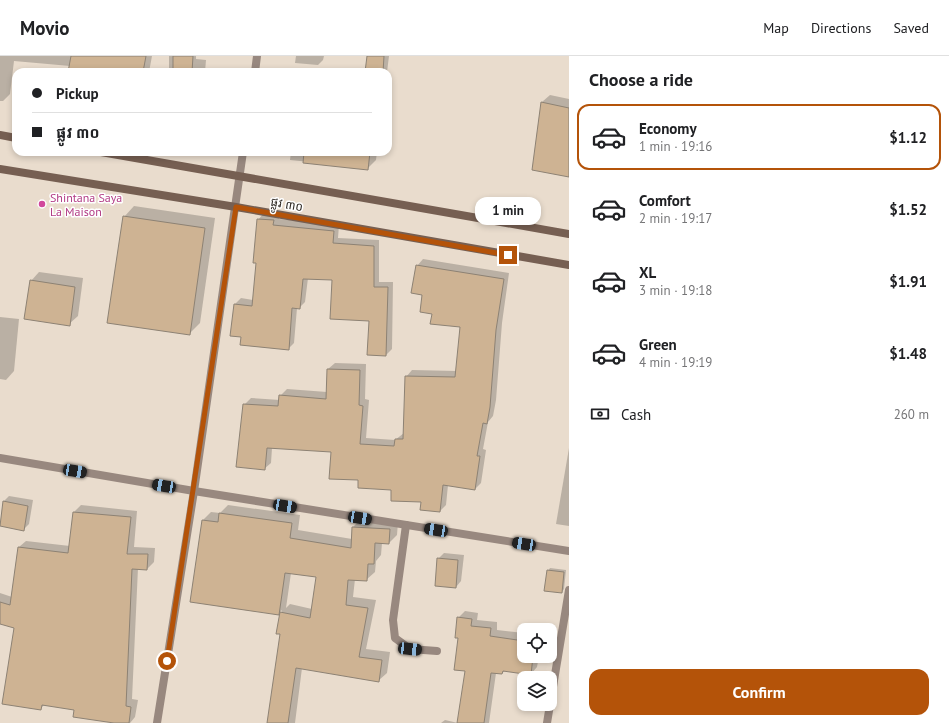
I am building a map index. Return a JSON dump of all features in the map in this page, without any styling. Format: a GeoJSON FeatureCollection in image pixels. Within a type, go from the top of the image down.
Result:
{"type":"FeatureCollection","features":[{"type":"Feature","properties":{"kind":"street"},"geometry":{"type":"LineString","coordinates":[[256,68],[257,56]]}},
{"type":"Feature","properties":{"kind":"street"},"geometry":{"type":"LineString","coordinates":[[0,135],[12,137]]}},
{"type":"Feature","properties":{"kind":"street","name":"ផ្លូវ ៣០"},"geometry":{"type":"LineString","coordinates":[[124,156],[569,234]]}},
{"type":"Feature","properties":{"kind":"street"},"geometry":{"type":"LineString","coordinates":[[157,723],[194,491],[242,156]]}},
{"type":"Feature","properties":{"kind":"street","name":"ផ្លូវ ៣០"},"geometry":{"type":"LineString","coordinates":[[0,169],[236,207],[569,265]]}},
{"type":"Feature","properties":{"kind":"street"},"geometry":{"type":"LineString","coordinates":[[0,458],[194,491],[569,551]]}},
{"type":"Feature","properties":{"kind":"street"},"geometry":{"type":"LineString","coordinates":[[406,525],[393,620],[395,638],[410,649],[436,651]]}},
{"type":"Feature","properties":{"kind":"street"},"geometry":{"type":"LineString","coordinates":[[547,723],[569,590]]}},
{"type":"Feature","properties":{"kind":"building"},"geometry":{"type":"Polygon","coordinates":[[[71,56],[146,56],[144,68],[69,68],[71,56]]]}},
{"type":"Feature","properties":{"kind":"building"},"geometry":{"type":"Polygon","coordinates":[[[173,56],[193,56],[192,68],[173,68],[173,56]]]}},
{"type":"Feature","properties":{"kind":"building"},"geometry":{"type":"Polygon","coordinates":[[[367,56],[384,56],[383,68],[366,68],[367,56]]]}},
{"type":"Feature","properties":{"kind":"building"},"geometry":{"type":"Polygon","coordinates":[[[541,102],[569,108],[569,177],[532,170],[541,102]]]}},
{"type":"Feature","properties":{"kind":"building"},"geometry":{"type":"Polygon","coordinates":[[[304,156],[370,156],[368,170],[303,163],[304,156]]]}},
{"type":"Feature","properties":{"kind":"building"},"geometry":{"type":"Polygon","coordinates":[[[123,216],[205,228],[190,335],[107,323],[123,216]]]}},
{"type":"Feature","properties":{"kind":"building"},"geometry":{"type":"Polygon","coordinates":[[[257,219],[274,220],[273,225],[334,231],[333,243],[374,246],[374,287],[388,287],[386,356],[367,355],[369,321],[330,319],[332,280],[303,279],[300,309],[292,308],[289,350],[240,345],[241,337],[230,336],[234,304],[252,306],[256,263],[253,263],[257,219]]]}},
{"type":"Feature","properties":{"kind":"building"},"geometry":{"type":"Polygon","coordinates":[[[416,265],[504,279],[496,330],[490,407],[487,424],[483,423],[477,456],[480,456],[475,490],[443,485],[440,512],[420,510],[421,502],[391,501],[391,490],[358,488],[358,480],[329,479],[331,452],[267,448],[265,470],[236,467],[243,404],[278,406],[279,395],[326,399],[327,369],[360,370],[359,405],[363,406],[360,444],[394,446],[395,439],[403,439],[405,376],[455,377],[460,327],[430,324],[432,314],[420,312],[422,295],[411,293],[416,265]]]}},
{"type":"Feature","properties":{"kind":"building"},"geometry":{"type":"Polygon","coordinates":[[[30,280],[75,287],[70,326],[24,319],[30,280]]]}},
{"type":"Feature","properties":{"kind":"building"},"geometry":{"type":"Polygon","coordinates":[[[3,501],[28,506],[24,531],[0,526],[3,501]]]}},
{"type":"Feature","properties":{"kind":"building"},"geometry":{"type":"Polygon","coordinates":[[[73,512],[131,517],[127,554],[148,554],[147,570],[132,569],[126,706],[131,707],[129,723],[114,723],[73,717],[74,710],[42,705],[41,710],[2,704],[14,628],[0,624],[0,602],[10,605],[18,547],[68,553],[73,512]]]}},
{"type":"Feature","properties":{"kind":"building"},"geometry":{"type":"Polygon","coordinates":[[[219,513],[292,523],[290,538],[351,548],[352,527],[390,529],[389,544],[375,543],[374,564],[368,564],[367,581],[348,580],[346,605],[368,608],[359,657],[382,660],[379,682],[296,668],[288,723],[267,723],[280,634],[276,634],[280,612],[310,618],[316,577],[285,573],[279,615],[190,602],[202,520],[218,522],[219,513]]]}},
{"type":"Feature","properties":{"kind":"building"},"geometry":{"type":"Polygon","coordinates":[[[437,558],[458,560],[456,588],[435,586],[437,558]]]}},
{"type":"Feature","properties":{"kind":"building"},"geometry":{"type":"Polygon","coordinates":[[[547,570],[564,572],[562,593],[544,591],[547,570]]]}},
{"type":"Feature","properties":{"kind":"building"},"geometry":{"type":"Polygon","coordinates":[[[457,617],[472,619],[471,626],[491,628],[490,636],[517,640],[517,663],[532,663],[531,671],[517,671],[517,673],[503,671],[502,674],[491,673],[484,723],[457,723],[465,671],[454,670],[458,638],[455,638],[457,617]]]}},
{"type":"Feature","properties":{"kind":"place","name":"Shintana Saya La Maison"},"geometry":{"type":"Point","coordinates":[42,204]}},
{"type":"Feature","properties":{"kind":"route"},"geometry":{"type":"LineString","coordinates":[[167,661],[236,207],[508,255]]}}]}
